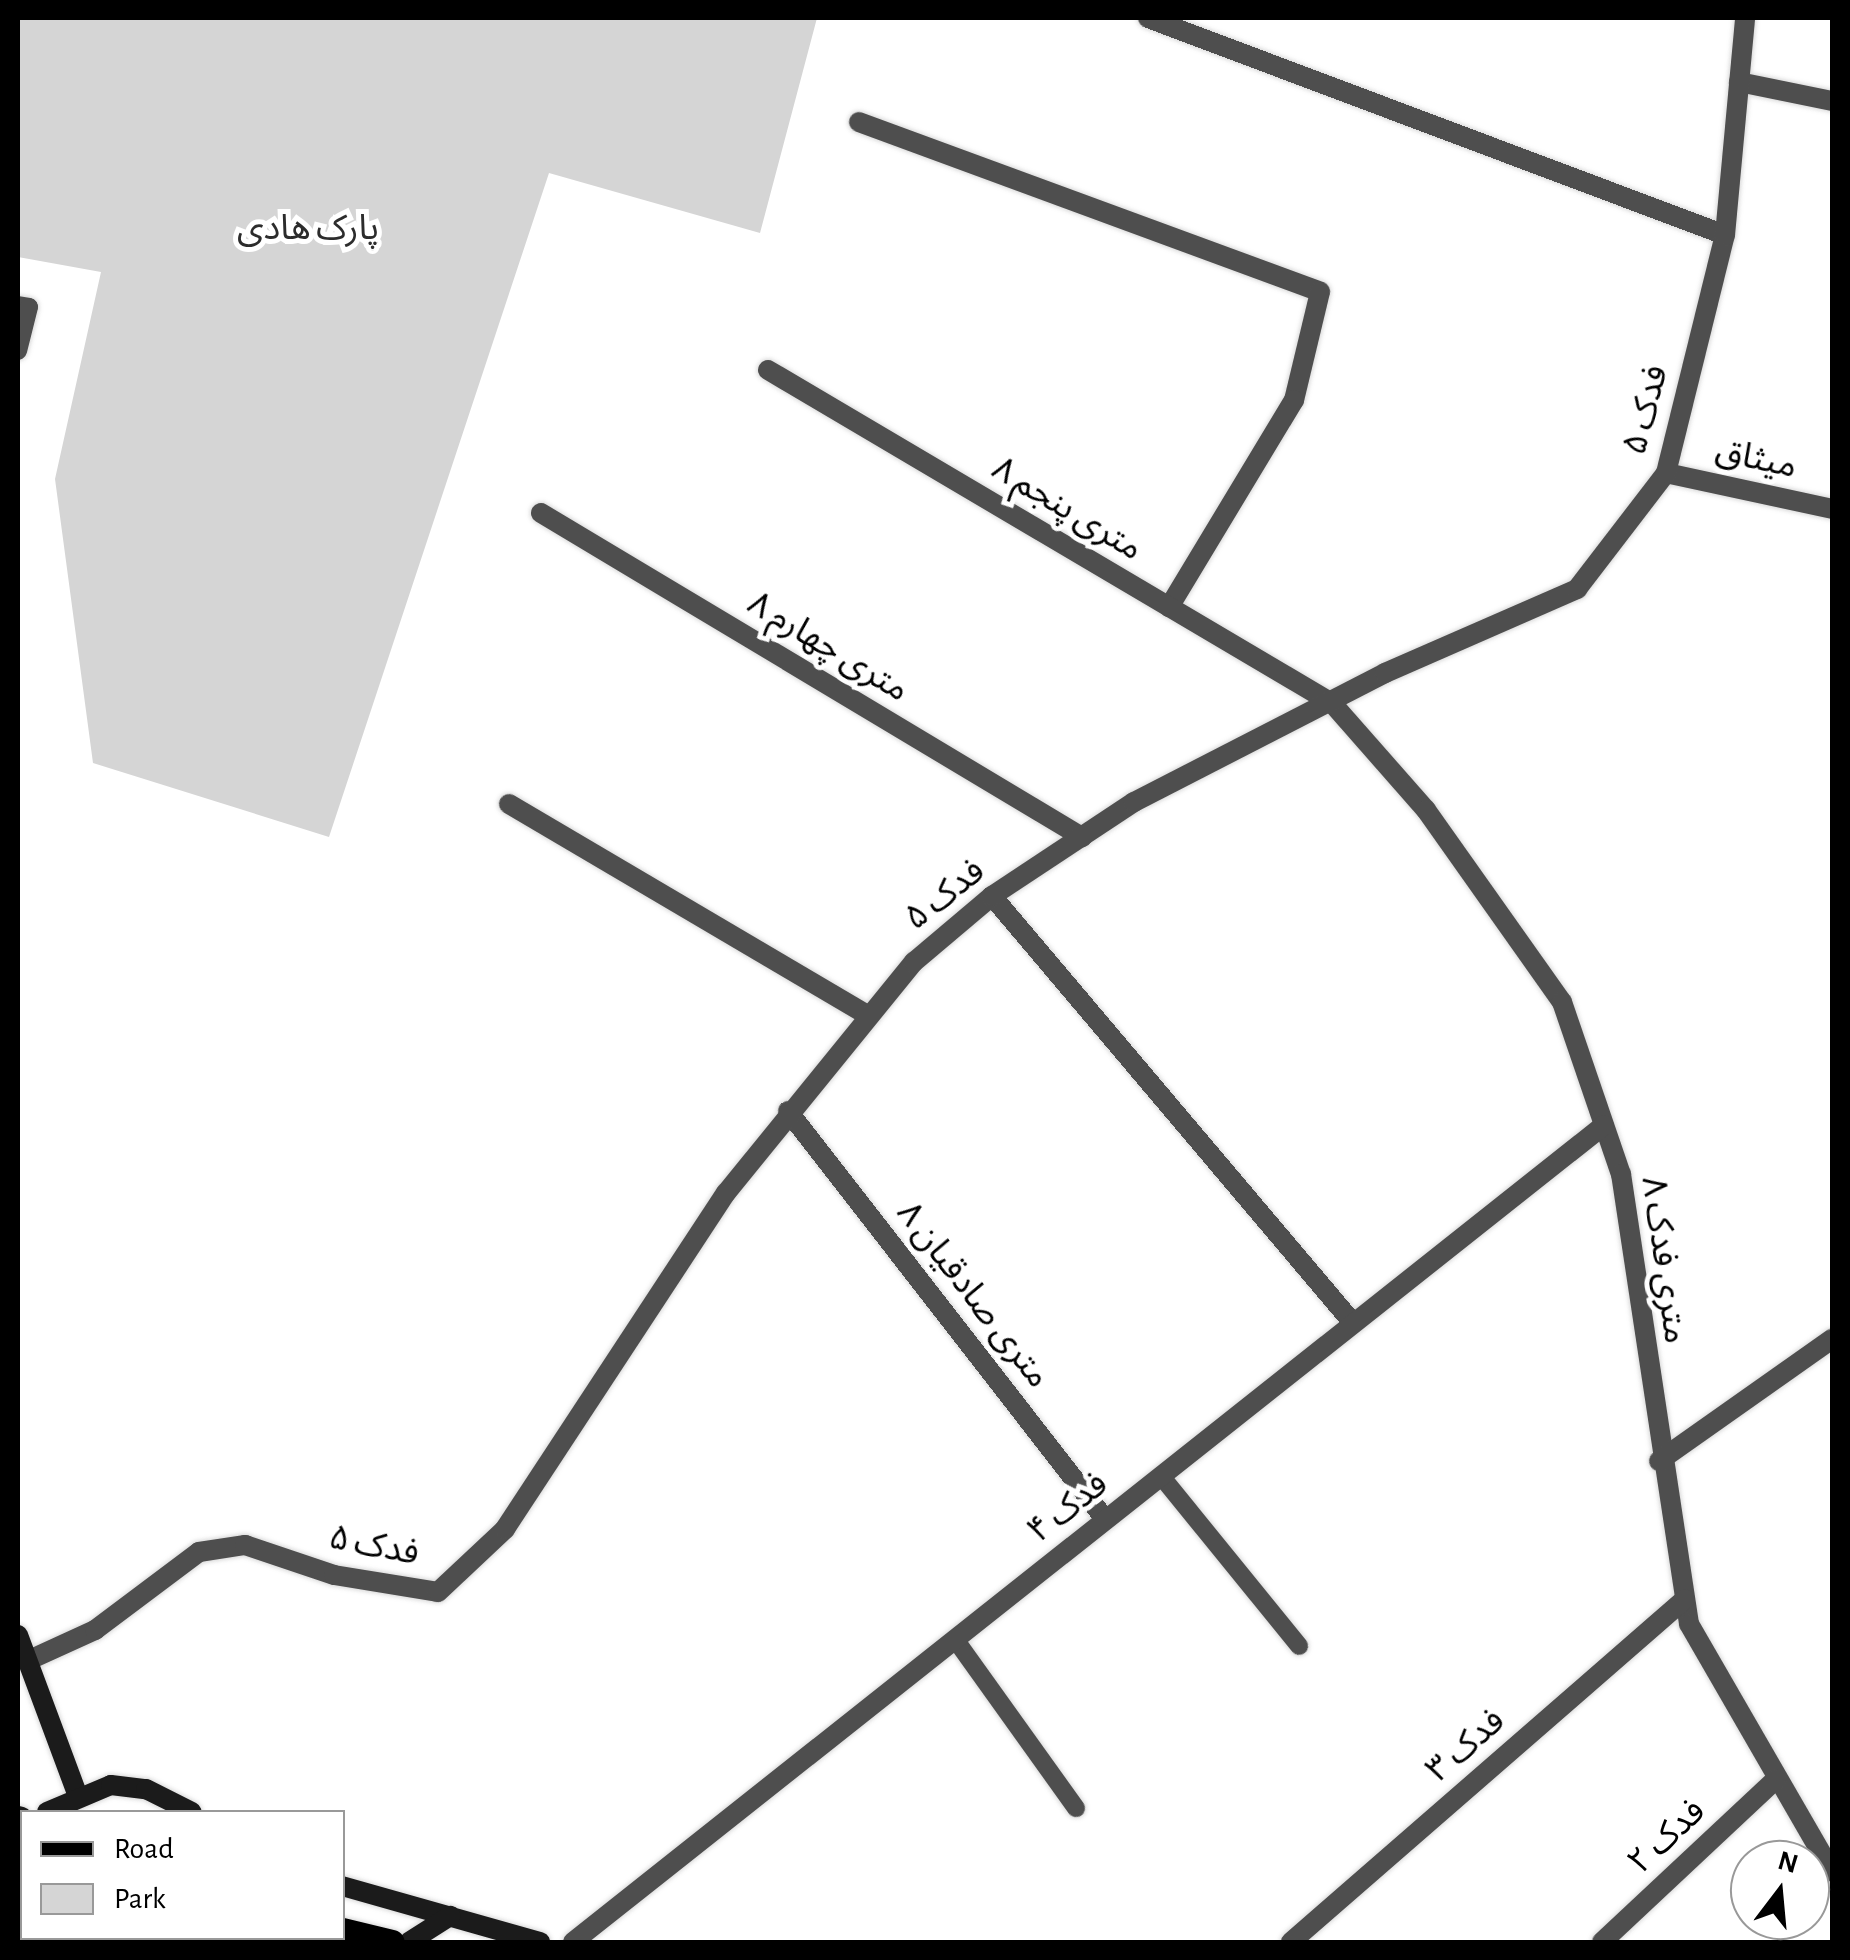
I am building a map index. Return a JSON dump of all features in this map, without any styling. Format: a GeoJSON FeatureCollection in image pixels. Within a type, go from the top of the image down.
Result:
{"type":"FeatureCollection","features":[{"type":"Feature","properties":{"kind":"main road"},"geometry":{"type":"LineString","coordinates":[[18,1635],[77,1794]]}},
{"type":"Feature","properties":{"kind":"main road"},"geometry":{"type":"LineString","coordinates":[[50,1810],[77,1794],[146,1789],[188,1810]]}},
{"type":"Feature","properties":{"kind":"main road"},"geometry":{"type":"LineString","coordinates":[[345,1887],[540,1942]]}},
{"type":"Feature","properties":{"kind":"main road"},"geometry":{"type":"LineString","coordinates":[[409,1942],[450,1916]]}},
{"type":"Feature","properties":{"kind":"main road"},"geometry":{"type":"LineString","coordinates":[[345,1931],[392,1942]]}},
{"type":"Feature","properties":{"kind":"street"},"geometry":{"type":"LineString","coordinates":[[1148,18],[1725,235]]}},
{"type":"Feature","properties":{"kind":"street","name":"فدک ۵"},"geometry":{"type":"LineString","coordinates":[[27,1661],[95,1630],[199,1552],[245,1545],[334,1575],[438,1592],[505,1529],[646,1304],[788,1111],[866,1014],[992,896],[1134,802],[1332,703],[1577,590],[1666,474],[1725,235],[1745,18]]}},
{"type":"Feature","properties":{"kind":"street"},"geometry":{"type":"LineString","coordinates":[[1739,82],[1832,101]]}},
{"type":"Feature","properties":{"kind":"street"},"geometry":{"type":"LineString","coordinates":[[859,122],[1320,292],[1294,400],[1168,607]]}},
{"type":"Feature","properties":{"kind":"street","name":"۸ متری پنجم"},"geometry":{"type":"LineString","coordinates":[[768,370],[1332,703]]}},
{"type":"Feature","properties":{"kind":"street","name":"میثاق"},"geometry":{"type":"LineString","coordinates":[[1666,474],[1832,509]]}},
{"type":"Feature","properties":{"kind":"street","name":"۸ متری چهارم"},"geometry":{"type":"LineString","coordinates":[[541,513],[1082,837]]}},
{"type":"Feature","properties":{"kind":"street","name":"۸ متری فدک"},"geometry":{"type":"LineString","coordinates":[[1332,703],[1426,810],[1562,1002],[1621,1174],[1660,1461],[1689,1624],[1832,1872]]}},
{"type":"Feature","properties":{"kind":"street"},"geometry":{"type":"LineString","coordinates":[[509,804],[866,1014]]}},
{"type":"Feature","properties":{"kind":"street"},"geometry":{"type":"LineString","coordinates":[[992,896],[1352,1323]]}},
{"type":"Feature","properties":{"kind":"street","name":"۸ متری صادقیان"},"geometry":{"type":"LineString","coordinates":[[788,1111],[1106,1520]]}},
{"type":"Feature","properties":{"kind":"street","name":"فدک ۴"},"geometry":{"type":"LineString","coordinates":[[572,1942],[1604,1124]]}},
{"type":"Feature","properties":{"kind":"street"},"geometry":{"type":"LineString","coordinates":[[1660,1461],[1832,1340]]}},
{"type":"Feature","properties":{"kind":"street","name":"فدک ۳"},"geometry":{"type":"LineString","coordinates":[[1291,1942],[1685,1599]]}},
{"type":"Feature","properties":{"kind":"street","name":"فدک ۲"},"geometry":{"type":"LineString","coordinates":[[1602,1942],[1776,1779]]}},
{"type":"Feature","properties":{"kind":"lane"},"geometry":{"type":"LineString","coordinates":[[18,305],[28,307],[18,352]]}},
{"type":"Feature","properties":{"kind":"lane"},"geometry":{"type":"LineString","coordinates":[[1161,1476],[1299,1646]]}},
{"type":"Feature","properties":{"kind":"lane"},"geometry":{"type":"LineString","coordinates":[[955,1639],[1076,1808]]}},
{"type":"Feature","properties":{"kind":"green space","name":"پارک هادی"},"geometry":{"type":"Polygon","coordinates":[[[18,18],[817,18],[760,233],[549,173],[329,837],[93,763],[55,479],[101,272],[18,257],[18,18]]]}}]}
